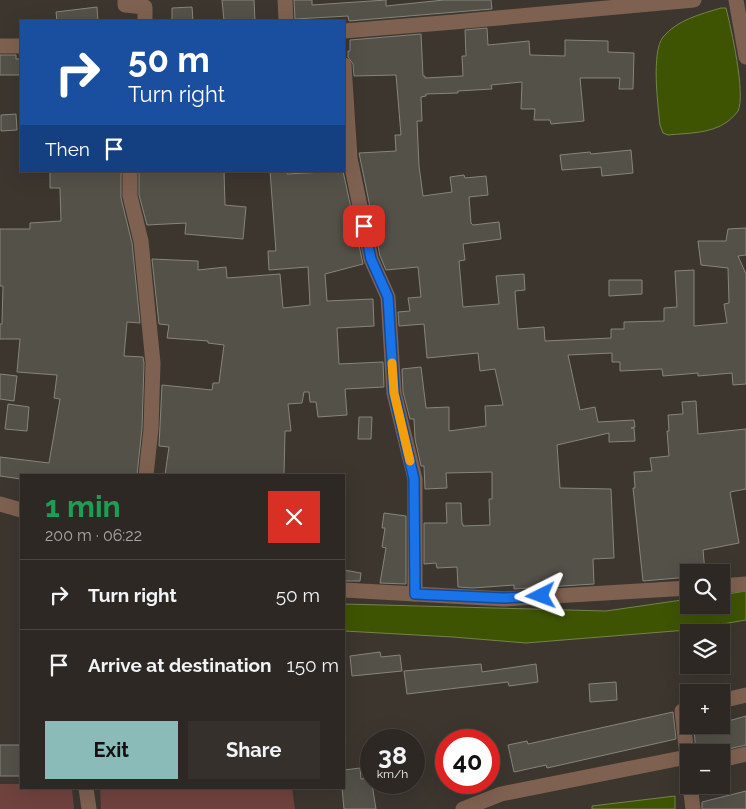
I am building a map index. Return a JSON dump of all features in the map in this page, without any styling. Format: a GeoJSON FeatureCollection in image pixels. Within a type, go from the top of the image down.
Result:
{"type":"FeatureCollection","features":[{"type":"Feature","properties":{"kind":"street"},"geometry":{"type":"LineString","coordinates":[[125,0],[125,5],[145,7],[145,20]]}},
{"type":"Feature","properties":{"kind":"street"},"geometry":{"type":"LineString","coordinates":[[285,0],[286,20]]}},
{"type":"Feature","properties":{"kind":"street"},"geometry":{"type":"LineString","coordinates":[[345,31],[694,0]]}},
{"type":"Feature","properties":{"kind":"street"},"geometry":{"type":"LineString","coordinates":[[736,0],[746,57]]}},
{"type":"Feature","properties":{"kind":"street"},"geometry":{"type":"LineString","coordinates":[[0,46],[20,46]]}},
{"type":"Feature","properties":{"kind":"street"},"geometry":{"type":"LineString","coordinates":[[345,80],[350,158],[371,259],[388,297],[394,393],[414,479],[415,594]]}},
{"type":"Feature","properties":{"kind":"street"},"geometry":{"type":"LineString","coordinates":[[130,172],[130,196],[141,241],[152,362],[151,429],[146,474]]}},
{"type":"Feature","properties":{"kind":"street"},"geometry":{"type":"LineString","coordinates":[[0,504],[20,510]]}},
{"type":"Feature","properties":{"kind":"street"},"geometry":{"type":"LineString","coordinates":[[730,585],[746,584]]}},
{"type":"Feature","properties":{"kind":"street"},"geometry":{"type":"LineString","coordinates":[[345,590],[504,598],[680,588]]}},
{"type":"Feature","properties":{"kind":"street"},"geometry":{"type":"LineString","coordinates":[[730,698],[746,694]]}},
{"type":"Feature","properties":{"kind":"street"},"geometry":{"type":"LineString","coordinates":[[730,758],[746,754]]}},
{"type":"Feature","properties":{"kind":"street"},"geometry":{"type":"LineString","coordinates":[[463,809],[501,794],[680,766]]}},
{"type":"Feature","properties":{"kind":"street"},"geometry":{"type":"LineString","coordinates":[[86,789],[89,809]]}},
{"type":"Feature","properties":{"kind":"street"},"geometry":{"type":"LineString","coordinates":[[691,794],[693,809]]}},
{"type":"Feature","properties":{"kind":"shaded area"},"geometry":{"type":"Polygon","coordinates":[[[726,8],[737,61],[740,91],[738,111],[727,122],[713,129],[683,134],[668,135],[663,133],[660,125],[656,80],[659,45],[663,37],[675,26],[698,15],[726,8]]]}},
{"type":"Feature","properties":{"kind":"shaded area"},"geometry":{"type":"Polygon","coordinates":[[[746,591],[746,620],[722,624],[680,624],[680,631],[526,643],[345,631],[345,604],[606,611],[680,600],[680,614],[730,614],[730,594],[746,591]]]}},
{"type":"Feature","properties":{"kind":"shaded area"},"geometry":{"type":"Polygon","coordinates":[[[0,784],[20,784],[20,789],[72,789],[74,809],[0,809],[0,784]]]}},
{"type":"Feature","properties":{"kind":"shaded area"},"geometry":{"type":"Polygon","coordinates":[[[100,789],[292,789],[295,809],[101,809],[100,789]]]}},
{"type":"Feature","properties":{"kind":"shaded area"},"geometry":{"type":"Polygon","coordinates":[[[675,796],[675,809],[592,809],[592,806],[675,796]]]}},
{"type":"Feature","properties":{"kind":"building"},"geometry":{"type":"Polygon","coordinates":[[[222,0],[254,0],[255,20],[224,20],[222,0]]]}},
{"type":"Feature","properties":{"kind":"building"},"geometry":{"type":"Polygon","coordinates":[[[294,0],[312,0],[312,5],[386,0],[386,6],[444,0],[491,0],[492,9],[349,21],[348,16],[295,19],[294,0]]]}},
{"type":"Feature","properties":{"kind":"building"},"geometry":{"type":"Polygon","coordinates":[[[97,7],[98,20],[57,20],[56,12],[97,7]]]}},
{"type":"Feature","properties":{"kind":"building"},"geometry":{"type":"Polygon","coordinates":[[[192,7],[193,20],[172,20],[172,8],[192,7]]]}},
{"type":"Feature","properties":{"kind":"building"},"geometry":{"type":"Polygon","coordinates":[[[487,28],[488,45],[529,41],[530,55],[565,56],[565,40],[608,41],[608,52],[634,53],[633,89],[619,89],[620,78],[580,78],[584,121],[551,124],[550,120],[534,120],[535,109],[521,109],[522,82],[491,85],[492,89],[426,94],[426,96],[421,97],[422,121],[417,121],[419,166],[423,196],[452,192],[450,177],[464,175],[465,178],[486,176],[488,195],[469,197],[471,223],[473,225],[499,222],[501,239],[463,244],[465,260],[459,261],[463,307],[499,304],[496,276],[524,274],[525,290],[515,291],[518,329],[544,327],[545,341],[611,338],[611,329],[624,329],[624,322],[664,321],[664,308],[677,307],[675,271],[694,270],[694,326],[727,323],[724,304],[729,303],[728,268],[701,265],[698,241],[726,241],[728,229],[746,228],[746,255],[738,256],[746,274],[746,384],[733,385],[732,373],[698,376],[698,373],[663,376],[662,369],[620,371],[620,362],[612,362],[612,353],[568,355],[580,410],[595,407],[598,422],[634,420],[635,427],[631,428],[634,428],[635,441],[609,442],[609,433],[557,445],[560,488],[611,489],[614,558],[593,559],[594,584],[514,589],[514,585],[473,588],[458,587],[457,567],[437,568],[436,563],[424,564],[424,523],[447,523],[446,503],[461,503],[463,526],[490,525],[489,499],[492,499],[492,472],[446,473],[447,488],[425,489],[424,466],[421,466],[415,439],[414,419],[410,419],[403,392],[402,369],[421,367],[426,408],[449,407],[449,431],[486,426],[485,406],[503,405],[495,369],[480,371],[478,353],[427,358],[424,324],[399,326],[398,312],[410,311],[408,298],[421,297],[418,267],[386,270],[380,256],[359,153],[396,151],[395,135],[401,135],[396,75],[354,76],[353,64],[348,57],[348,51],[350,51],[350,40],[421,34],[423,76],[425,78],[463,76],[462,56],[466,56],[465,30],[487,28]]]}},
{"type":"Feature","properties":{"kind":"building"},"geometry":{"type":"Polygon","coordinates":[[[0,55],[16,55],[16,59],[20,59],[20,75],[0,75],[0,55]]]}},
{"type":"Feature","properties":{"kind":"building"},"geometry":{"type":"Polygon","coordinates":[[[16,114],[17,130],[1,131],[1,115],[16,114]]]}},
{"type":"Feature","properties":{"kind":"building"},"geometry":{"type":"Polygon","coordinates":[[[631,150],[633,173],[602,176],[601,167],[562,170],[560,155],[631,150]]]}},
{"type":"Feature","properties":{"kind":"building"},"geometry":{"type":"Polygon","coordinates":[[[50,172],[121,172],[121,198],[132,243],[140,323],[127,322],[124,356],[143,357],[144,363],[142,428],[137,474],[20,474],[20,479],[0,476],[0,457],[49,463],[60,399],[54,398],[57,375],[17,372],[20,339],[0,339],[3,286],[0,286],[0,229],[30,229],[30,223],[61,221],[60,188],[50,188],[50,172]]]}},
{"type":"Feature","properties":{"kind":"building"},"geometry":{"type":"Polygon","coordinates":[[[139,172],[224,172],[225,205],[246,207],[243,239],[185,234],[186,223],[147,225],[139,195],[139,172]]]}},
{"type":"Feature","properties":{"kind":"building"},"geometry":{"type":"Polygon","coordinates":[[[270,172],[287,172],[287,174],[343,172],[363,264],[325,274],[327,301],[373,299],[374,326],[337,328],[339,364],[383,362],[384,387],[345,389],[347,415],[318,417],[316,402],[310,402],[309,392],[304,392],[302,403],[288,404],[291,431],[285,431],[284,474],[165,474],[169,447],[159,446],[162,385],[212,390],[213,383],[219,383],[224,345],[208,343],[208,341],[167,338],[169,325],[159,324],[152,259],[198,261],[198,270],[226,267],[227,278],[280,274],[283,308],[310,305],[308,267],[269,270],[268,251],[276,251],[270,172]]]}},
{"type":"Feature","properties":{"kind":"building"},"geometry":{"type":"Polygon","coordinates":[[[609,280],[642,280],[642,294],[609,296],[609,280]]]}},
{"type":"Feature","properties":{"kind":"building"},"geometry":{"type":"Polygon","coordinates":[[[0,374],[17,376],[14,401],[0,399],[0,374]]]}},
{"type":"Feature","properties":{"kind":"building"},"geometry":{"type":"Polygon","coordinates":[[[696,401],[698,434],[746,429],[746,489],[730,492],[739,543],[703,550],[704,564],[680,564],[680,578],[643,581],[633,488],[635,488],[634,472],[652,471],[650,458],[669,456],[668,415],[683,414],[682,402],[696,401]]]}},
{"type":"Feature","properties":{"kind":"building"},"geometry":{"type":"Polygon","coordinates":[[[8,404],[29,407],[27,431],[5,429],[8,404]]]}},
{"type":"Feature","properties":{"kind":"building"},"geometry":{"type":"Polygon","coordinates":[[[359,417],[372,417],[371,439],[358,439],[359,417]]]}},
{"type":"Feature","properties":{"kind":"building"},"geometry":{"type":"Polygon","coordinates":[[[384,513],[406,516],[406,584],[380,583],[386,548],[382,547],[385,528],[382,528],[384,513]]]}},
{"type":"Feature","properties":{"kind":"building"},"geometry":{"type":"Polygon","coordinates":[[[345,570],[361,573],[360,581],[345,581],[345,570]]]}},
{"type":"Feature","properties":{"kind":"building"},"geometry":{"type":"Polygon","coordinates":[[[380,652],[381,657],[400,655],[402,671],[352,676],[350,656],[380,652]]]}},
{"type":"Feature","properties":{"kind":"building"},"geometry":{"type":"Polygon","coordinates":[[[481,664],[482,672],[536,664],[538,682],[509,686],[508,682],[407,694],[404,671],[481,664]]]}},
{"type":"Feature","properties":{"kind":"building"},"geometry":{"type":"Polygon","coordinates":[[[616,682],[617,700],[590,702],[589,684],[616,682]]]}},
{"type":"Feature","properties":{"kind":"building"},"geometry":{"type":"Polygon","coordinates":[[[673,712],[676,739],[547,768],[546,765],[514,772],[508,745],[527,741],[528,744],[673,712]]]}},
{"type":"Feature","properties":{"kind":"building"},"geometry":{"type":"Polygon","coordinates":[[[746,716],[746,745],[730,749],[730,744],[695,744],[694,734],[730,734],[730,720],[746,716]]]}},
{"type":"Feature","properties":{"kind":"building"},"geometry":{"type":"Polygon","coordinates":[[[0,745],[20,745],[20,776],[0,776],[0,745]]]}},
{"type":"Feature","properties":{"kind":"building"},"geometry":{"type":"Polygon","coordinates":[[[360,768],[360,794],[374,794],[376,809],[344,809],[342,789],[345,789],[345,770],[360,768]]]}},
{"type":"Feature","properties":{"kind":"building"},"geometry":{"type":"Polygon","coordinates":[[[746,791],[746,809],[702,809],[702,802],[746,791]]]}},
{"type":"Feature","properties":{"kind":"slow traffic"},"geometry":{"type":"LineString","coordinates":[[392,363],[394,393],[410,461]]}},
{"type":"Feature","properties":{"kind":"route"},"geometry":{"type":"LineString","coordinates":[[364,226],[371,259],[388,297],[394,393],[414,479],[415,594],[504,598],[541,596]]}}]}
